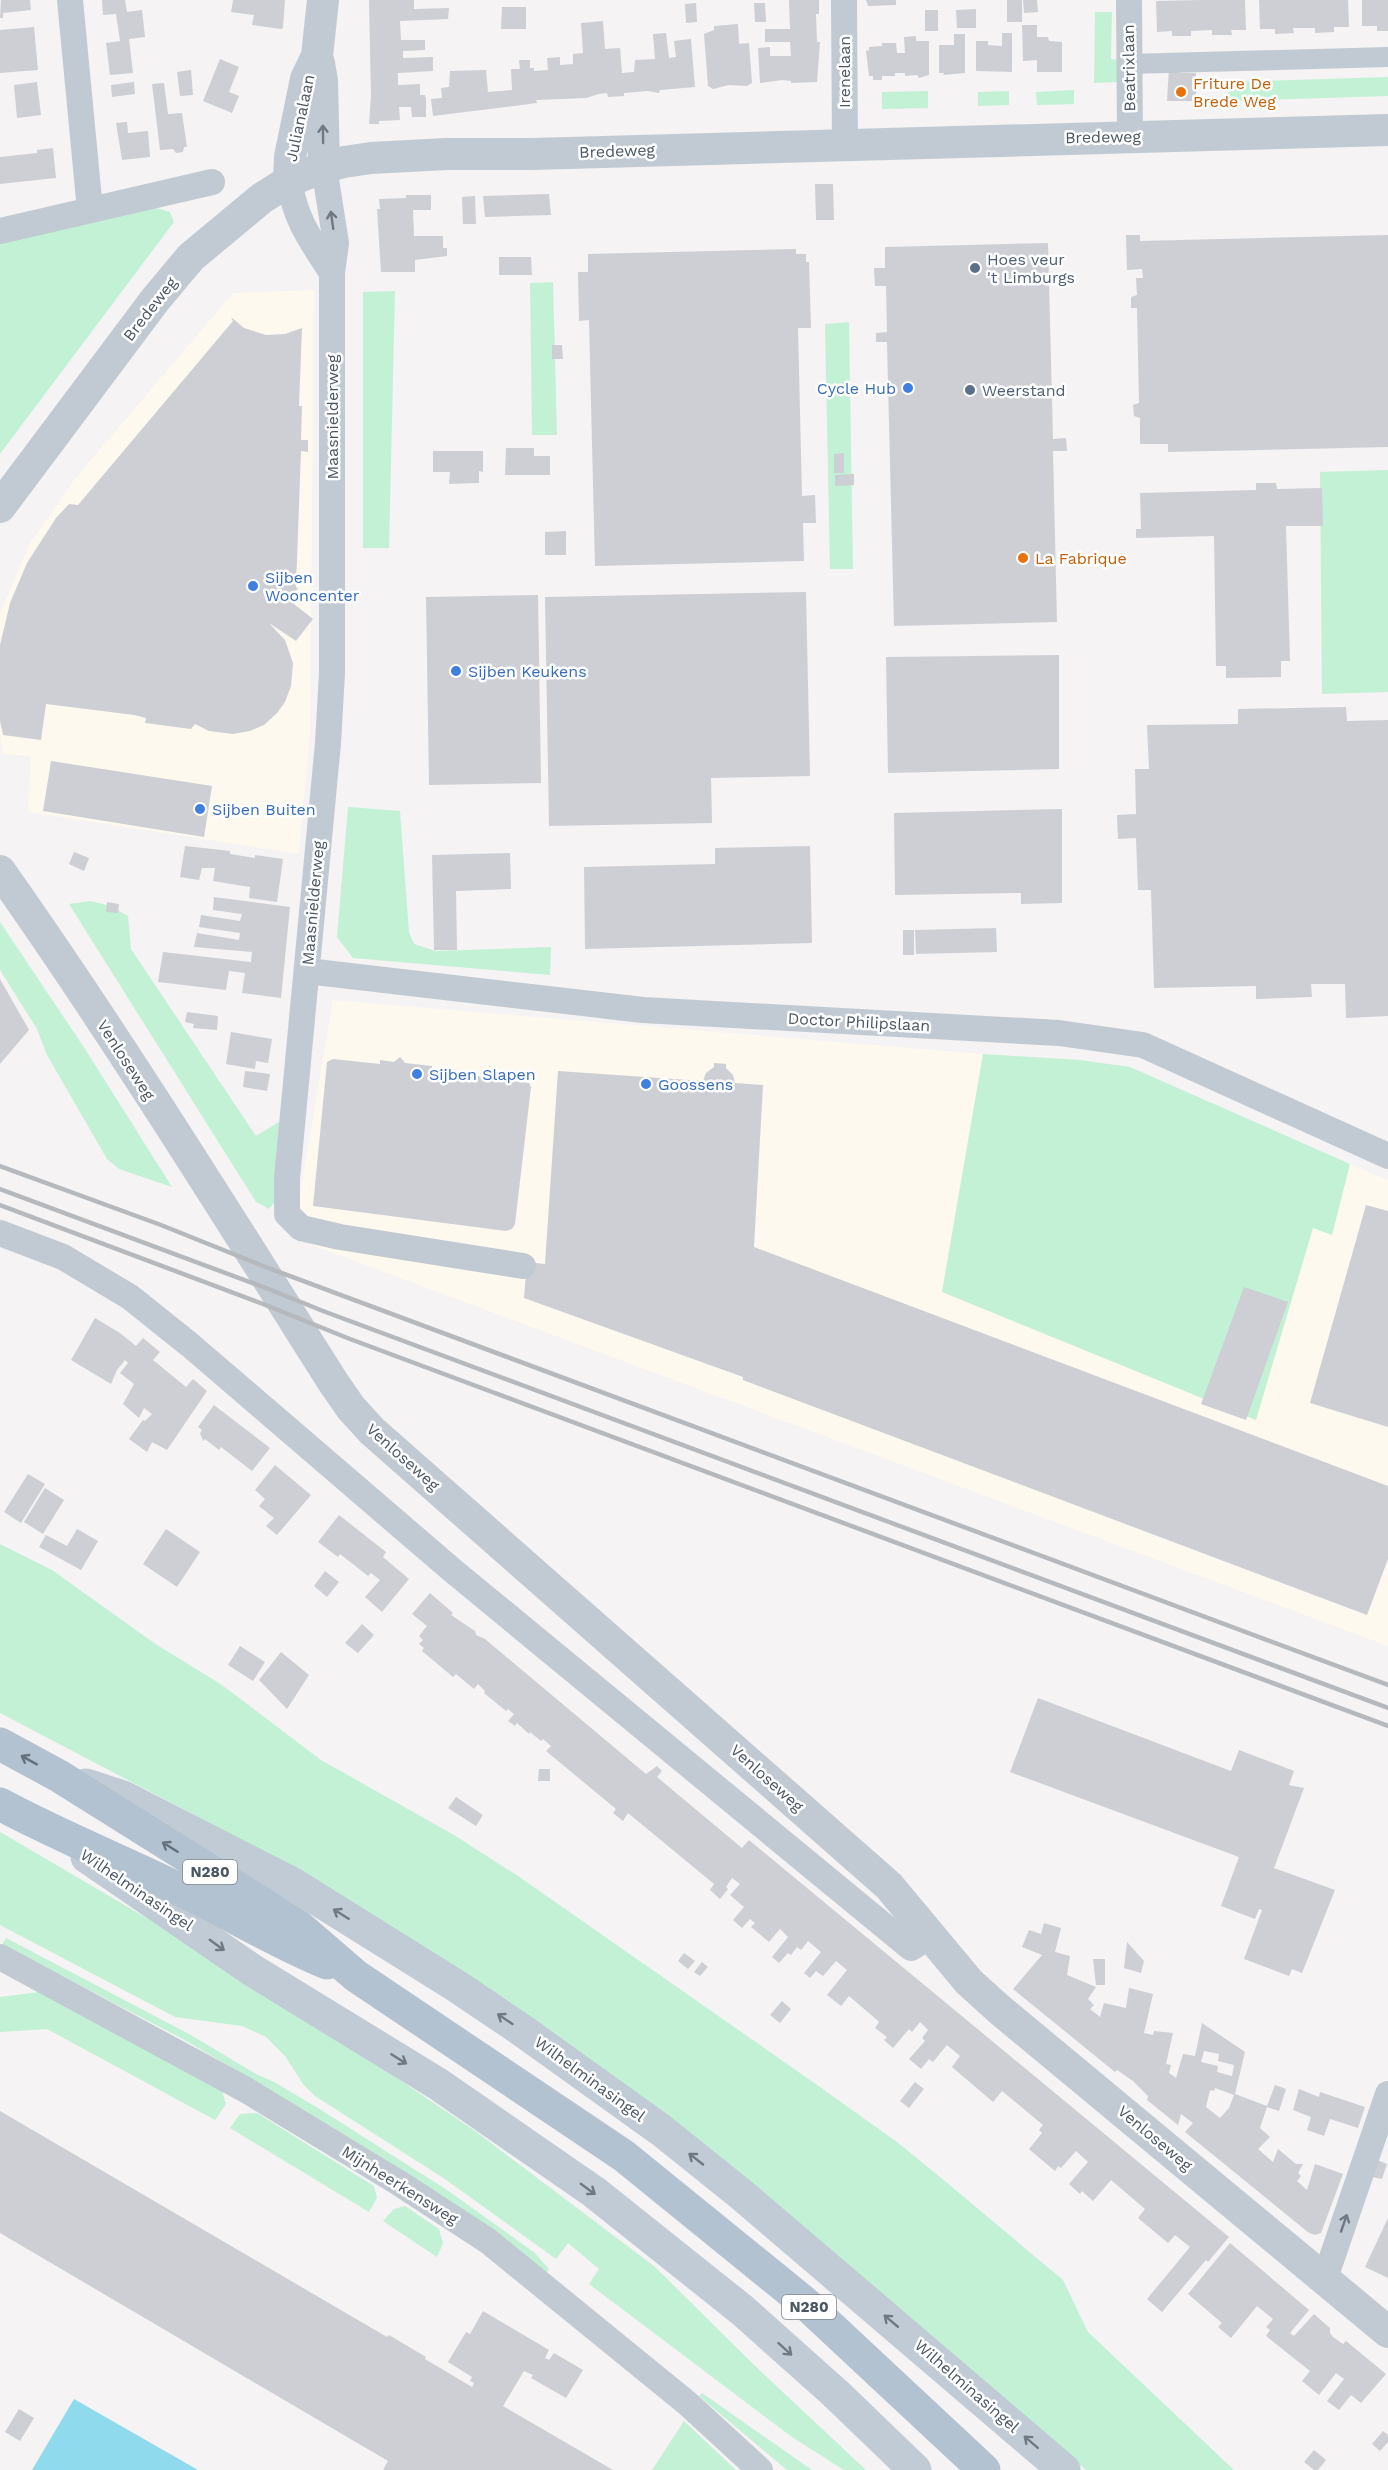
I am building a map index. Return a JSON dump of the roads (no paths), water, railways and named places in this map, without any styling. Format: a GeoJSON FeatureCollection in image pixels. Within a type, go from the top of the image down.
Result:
{"type":"FeatureCollection","features":[{"type":"Feature","properties":{"kind":"main road","name":"Wilhelminasingel"},"geometry":{"type":"LineString","coordinates":[[0,1744],[59,1776],[298,1926],[356,1976],[624,2156],[805,2303],[984,2470]]}},
{"type":"Feature","properties":{"kind":"main road","name":"Wilhelminasingel"},"geometry":{"type":"LineString","coordinates":[[59,1776],[123,1797],[293,1884],[458,1987],[523,2031],[661,2130],[742,2195],[1064,2470]]}},
{"type":"Feature","properties":{"kind":"main road","name":"Wilhelminasingel"},"geometry":{"type":"LineString","coordinates":[[0,1804],[47,1830],[189,1924],[252,1970],[438,2084],[594,2192],[742,2310],[835,2393],[915,2470]]}},
{"type":"Feature","properties":{"kind":"main road","name":"Wilhelminasingel"},"geometry":{"type":"LineString","coordinates":[[47,1830],[188,1893],[289,1948],[356,1976]]}},
{"type":"Feature","properties":{"kind":"street"},"geometry":{"type":"LineString","coordinates":[[70,0],[90,210]]}},
{"type":"Feature","properties":{"kind":"street","name":"Julianalaan"},"geometry":{"type":"LineString","coordinates":[[323,0],[317,56],[322,81],[324,167]]}},
{"type":"Feature","properties":{"kind":"street","name":"Irenelaan"},"geometry":{"type":"LineString","coordinates":[[844,0],[845,144]]}},
{"type":"Feature","properties":{"kind":"street","name":"Beatrixlaan"},"geometry":{"type":"LineString","coordinates":[[1129,0],[1130,137]]}},
{"type":"Feature","properties":{"kind":"street","name":"Julianalaan"},"geometry":{"type":"LineString","coordinates":[[289,182],[290,157],[306,79],[317,56]]}},
{"type":"Feature","properties":{"kind":"street"},"geometry":{"type":"LineString","coordinates":[[1128,64],[1388,57]]}},
{"type":"Feature","properties":{"kind":"street","name":"Bredeweg"},"geometry":{"type":"LineString","coordinates":[[0,507],[155,300],[191,257],[262,198],[289,182],[324,167],[371,158],[435,154],[532,154],[1388,130]]}},
{"type":"Feature","properties":{"kind":"street","name":"Maasnielderweg"},"geometry":{"type":"LineString","coordinates":[[324,167],[336,243],[332,273],[332,673],[328,743],[287,1178],[287,1214],[301,1228],[340,1237],[523,1266]]}},
{"type":"Feature","properties":{"kind":"street"},"geometry":{"type":"LineString","coordinates":[[0,231],[212,182]]}},
{"type":"Feature","properties":{"kind":"street"},"geometry":{"type":"LineString","coordinates":[[289,182],[294,207],[302,227],[332,273]]}},
{"type":"Feature","properties":{"kind":"street","name":"Venloseweg"},"geometry":{"type":"LineString","coordinates":[[0,871],[39,926],[193,1162],[333,1382],[351,1408],[372,1431],[889,1886],[969,1982],[1000,2010],[1388,2332]]}},
{"type":"Feature","properties":{"kind":"street","name":"Doctor Philipslaan"},"geometry":{"type":"LineString","coordinates":[[307,971],[643,1010],[1059,1033],[1143,1046],[1388,1156]]}},
{"type":"Feature","properties":{"kind":"street"},"geometry":{"type":"LineString","coordinates":[[0,1233],[63,1257],[130,1297],[190,1345],[452,1570],[911,1948],[930,1936]]}},
{"type":"Feature","properties":{"kind":"street","name":"Mijnheerkensweg"},"geometry":{"type":"LineString","coordinates":[[0,1957],[246,2090],[399,2183],[488,2241],[687,2403],[760,2470]]}},
{"type":"Feature","properties":{"kind":"street"},"geometry":{"type":"LineString","coordinates":[[1324,2278],[1388,2094]]}},
{"type":"Feature","properties":{"kind":"water"},"geometry":{"type":"Polygon","coordinates":[[[74,2399],[198,2470],[32,2470],[74,2399]]]}},
{"type":"Feature","properties":{"kind":"railway"},"geometry":{"type":"LineString","coordinates":[[0,1166],[1388,1685]]}},
{"type":"Feature","properties":{"kind":"railway"},"geometry":{"type":"LineString","coordinates":[[0,1189],[1388,1708]]}},
{"type":"Feature","properties":{"kind":"railway"},"geometry":{"type":"LineString","coordinates":[[0,1205],[350,1339],[1388,1726]]}},
{"type":"Feature","properties":{"kind":"place","name":"Friture De Brede Weg"},"geometry":{"type":"Point","coordinates":[1181,92]}},
{"type":"Feature","properties":{"kind":"place","name":"Hoes veur 't Limburgs"},"geometry":{"type":"Point","coordinates":[975,268]}},
{"type":"Feature","properties":{"kind":"place","name":"Cycle Hub"},"geometry":{"type":"Point","coordinates":[908,388]}},
{"type":"Feature","properties":{"kind":"place","name":"Weerstand"},"geometry":{"type":"Point","coordinates":[970,390]}},
{"type":"Feature","properties":{"kind":"place","name":"La Fabrique"},"geometry":{"type":"Point","coordinates":[1023,558]}},
{"type":"Feature","properties":{"kind":"place","name":"Sijben Wooncenter"},"geometry":{"type":"Point","coordinates":[253,586]}},
{"type":"Feature","properties":{"kind":"place","name":"Sijben Keukens"},"geometry":{"type":"Point","coordinates":[456,671]}},
{"type":"Feature","properties":{"kind":"place","name":"Sijben Buiten"},"geometry":{"type":"Point","coordinates":[200,809]}},
{"type":"Feature","properties":{"kind":"place","name":"Sijben Slapen"},"geometry":{"type":"Point","coordinates":[417,1074]}},
{"type":"Feature","properties":{"kind":"place","name":"Goossens"},"geometry":{"type":"Point","coordinates":[646,1084]}}]}
